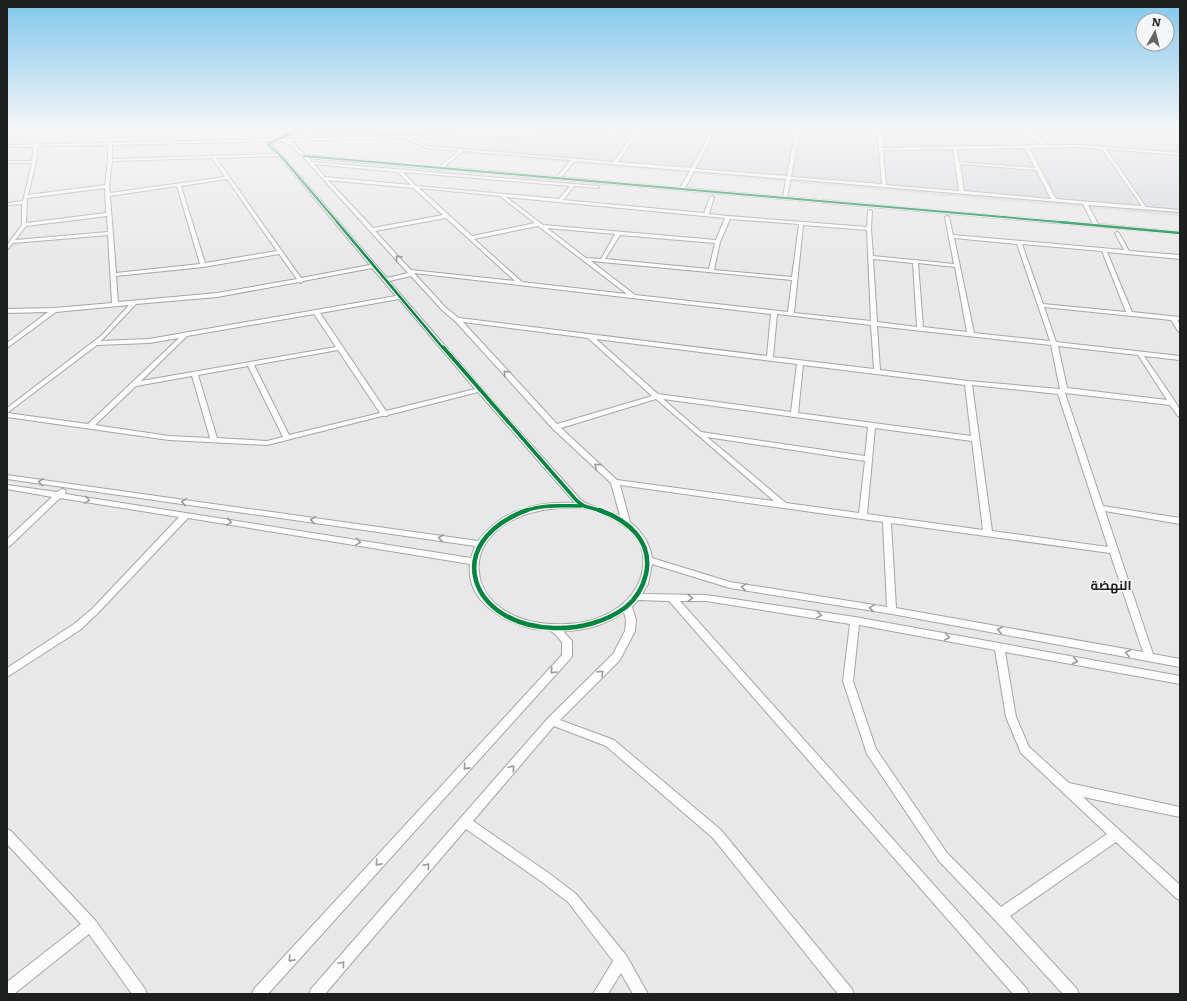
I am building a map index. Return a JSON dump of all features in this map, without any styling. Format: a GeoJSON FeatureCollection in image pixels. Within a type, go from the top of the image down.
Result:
{"type":"FeatureCollection","features":[{"type":"Feature","properties":{"kind":"street"},"geometry":{"type":"LineString","coordinates":[[7,248],[24,225],[25,199],[31,174]]}},
{"type":"Feature","properties":{"kind":"street"},"geometry":{"type":"LineString","coordinates":[[108,174],[107,186],[115,304]]}},
{"type":"Feature","properties":{"kind":"street"},"geometry":{"type":"LineString","coordinates":[[224,174],[301,281]]}},
{"type":"Feature","properties":{"kind":"street"},"geometry":{"type":"LineString","coordinates":[[296,174],[479,390],[581,506]]}},
{"type":"Feature","properties":{"kind":"street"},"geometry":{"type":"LineString","coordinates":[[321,174],[444,309],[457,320],[556,427],[614,482],[626,524]]}},
{"type":"Feature","properties":{"kind":"street"},"geometry":{"type":"LineString","coordinates":[[403,174],[520,283]]}},
{"type":"Feature","properties":{"kind":"street"},"geometry":{"type":"LineString","coordinates":[[432,174],[870,210],[1180,238]]}},
{"type":"Feature","properties":{"kind":"street"},"geometry":{"type":"LineString","coordinates":[[507,174],[1180,233]]}},
{"type":"Feature","properties":{"kind":"street"},"geometry":{"type":"LineString","coordinates":[[558,178],[562,174]]}},
{"type":"Feature","properties":{"kind":"street"},"geometry":{"type":"LineString","coordinates":[[682,189],[691,174]]}},
{"type":"Feature","properties":{"kind":"street"},"geometry":{"type":"LineString","coordinates":[[738,174],[1180,211]]}},
{"type":"Feature","properties":{"kind":"street"},"geometry":{"type":"LineString","coordinates":[[785,198],[791,174]]}},
{"type":"Feature","properties":{"kind":"street"},"geometry":{"type":"LineString","coordinates":[[883,174],[884,186]]}},
{"type":"Feature","properties":{"kind":"street"},"geometry":{"type":"LineString","coordinates":[[959,174],[962,193]]}},
{"type":"Feature","properties":{"kind":"street"},"geometry":{"type":"LineString","coordinates":[[1040,174],[1054,200]]}},
{"type":"Feature","properties":{"kind":"street"},"geometry":{"type":"LineString","coordinates":[[1121,174],[1145,208]]}},
{"type":"Feature","properties":{"kind":"street"},"geometry":{"type":"LineString","coordinates":[[108,195],[227,178]]}},
{"type":"Feature","properties":{"kind":"street"},"geometry":{"type":"LineString","coordinates":[[325,178],[501,196],[869,229]]}},
{"type":"Feature","properties":{"kind":"street"},"geometry":{"type":"LineString","coordinates":[[179,184],[203,265]]}},
{"type":"Feature","properties":{"kind":"street"},"geometry":{"type":"LineString","coordinates":[[560,201],[573,185]]}},
{"type":"Feature","properties":{"kind":"street"},"geometry":{"type":"LineString","coordinates":[[7,204],[25,199],[107,186]]}},
{"type":"Feature","properties":{"kind":"street"},"geometry":{"type":"LineString","coordinates":[[501,196],[633,296]]}},
{"type":"Feature","properties":{"kind":"street"},"geometry":{"type":"LineString","coordinates":[[706,215],[712,197]]}},
{"type":"Feature","properties":{"kind":"street"},"geometry":{"type":"LineString","coordinates":[[1085,203],[1096,226]]}},
{"type":"Feature","properties":{"kind":"street"},"geometry":{"type":"LineString","coordinates":[[870,210],[869,229],[878,372]]}},
{"type":"Feature","properties":{"kind":"street"},"geometry":{"type":"LineString","coordinates":[[24,225],[109,214]]}},
{"type":"Feature","properties":{"kind":"street"},"geometry":{"type":"LineString","coordinates":[[372,230],[447,216]]}},
{"type":"Feature","properties":{"kind":"street"},"geometry":{"type":"LineString","coordinates":[[711,271],[718,242],[728,217]]}},
{"type":"Feature","properties":{"kind":"street"},"geometry":{"type":"LineString","coordinates":[[947,218],[971,335]]}},
{"type":"Feature","properties":{"kind":"street"},"geometry":{"type":"LineString","coordinates":[[791,314],[801,224]]}},
{"type":"Feature","properties":{"kind":"street"},"geometry":{"type":"LineString","coordinates":[[470,238],[540,225],[718,242]]}},
{"type":"Feature","properties":{"kind":"street"},"geometry":{"type":"LineString","coordinates":[[11,242],[110,233]]}},
{"type":"Feature","properties":{"kind":"street"},"geometry":{"type":"LineString","coordinates":[[602,261],[618,233]]}},
{"type":"Feature","properties":{"kind":"street"},"geometry":{"type":"LineString","coordinates":[[1116,233],[1127,252]]}},
{"type":"Feature","properties":{"kind":"street"},"geometry":{"type":"LineString","coordinates":[[951,236],[1180,257]]}},
{"type":"Feature","properties":{"kind":"street"},"geometry":{"type":"LineString","coordinates":[[1019,242],[1054,344],[1063,391],[1149,657]]}},
{"type":"Feature","properties":{"kind":"street"},"geometry":{"type":"LineString","coordinates":[[1104,250],[1130,314]]}},
{"type":"Feature","properties":{"kind":"street"},"geometry":{"type":"LineString","coordinates":[[113,275],[203,265],[280,252]]}},
{"type":"Feature","properties":{"kind":"street"},"geometry":{"type":"LineString","coordinates":[[871,257],[957,266]]}},
{"type":"Feature","properties":{"kind":"street"},"geometry":{"type":"LineString","coordinates":[[584,259],[794,279]]}},
{"type":"Feature","properties":{"kind":"street"},"geometry":{"type":"LineString","coordinates":[[914,262],[920,329]]}},
{"type":"Feature","properties":{"kind":"street"},"geometry":{"type":"LineString","coordinates":[[7,312],[54,310],[217,295],[301,281],[374,266]]}},
{"type":"Feature","properties":{"kind":"street"},"geometry":{"type":"LineString","coordinates":[[386,280],[411,273],[520,283],[1180,358]]}},
{"type":"Feature","properties":{"kind":"street"},"geometry":{"type":"LineString","coordinates":[[95,343],[149,341],[401,298]]}},
{"type":"Feature","properties":{"kind":"street"},"geometry":{"type":"LineString","coordinates":[[7,411],[104,336],[134,303]]}},
{"type":"Feature","properties":{"kind":"street"},"geometry":{"type":"LineString","coordinates":[[1040,304],[1177,319],[1180,330]]}},
{"type":"Feature","properties":{"kind":"street"},"geometry":{"type":"LineString","coordinates":[[7,346],[54,310]]}},
{"type":"Feature","properties":{"kind":"street"},"geometry":{"type":"LineString","coordinates":[[316,312],[385,415]]}},
{"type":"Feature","properties":{"kind":"street"},"geometry":{"type":"LineString","coordinates":[[770,359],[774,312]]}},
{"type":"Feature","properties":{"kind":"street"},"geometry":{"type":"LineString","coordinates":[[457,320],[968,383],[1063,391],[1177,409]]}},
{"type":"Feature","properties":{"kind":"street"},"geometry":{"type":"LineString","coordinates":[[89,427],[185,335]]}},
{"type":"Feature","properties":{"kind":"street"},"geometry":{"type":"LineString","coordinates":[[590,336],[699,434],[784,506]]}},
{"type":"Feature","properties":{"kind":"street"},"geometry":{"type":"LineString","coordinates":[[134,384],[340,348]]}},
{"type":"Feature","properties":{"kind":"street"},"geometry":{"type":"LineString","coordinates":[[1140,354],[1177,409]]}},
{"type":"Feature","properties":{"kind":"street"},"geometry":{"type":"LineString","coordinates":[[794,414],[800,363]]}},
{"type":"Feature","properties":{"kind":"street"},"geometry":{"type":"LineString","coordinates":[[250,364],[287,438]]}},
{"type":"Feature","properties":{"kind":"street"},"geometry":{"type":"LineString","coordinates":[[195,374],[214,440]]}},
{"type":"Feature","properties":{"kind":"street"},"geometry":{"type":"LineString","coordinates":[[968,383],[988,534]]}},
{"type":"Feature","properties":{"kind":"street"},"geometry":{"type":"LineString","coordinates":[[7,415],[169,438],[267,443],[385,415],[479,390]]}},
{"type":"Feature","properties":{"kind":"street"},"geometry":{"type":"LineString","coordinates":[[556,427],[658,396],[975,439]]}},
{"type":"Feature","properties":{"kind":"street"},"geometry":{"type":"LineString","coordinates":[[862,516],[872,425]]}},
{"type":"Feature","properties":{"kind":"street"},"geometry":{"type":"LineString","coordinates":[[699,434],[868,459]]}},
{"type":"Feature","properties":{"kind":"street"},"geometry":{"type":"LineString","coordinates":[[7,477],[480,544]]}},
{"type":"Feature","properties":{"kind":"street"},"geometry":{"type":"LineString","coordinates":[[614,482],[1114,551]]}},
{"type":"Feature","properties":{"kind":"street"},"geometry":{"type":"LineString","coordinates":[[7,544],[68,486]]}},
{"type":"Feature","properties":{"kind":"street"},"geometry":{"type":"LineString","coordinates":[[7,487],[474,561]]}},
{"type":"Feature","properties":{"kind":"street"},"geometry":{"type":"LineString","coordinates":[[557,505],[581,506],[608,514],[626,524],[643,542],[648,552],[646,580],[637,596],[627,606],[606,619],[587,624],[554,628],[530,625],[509,617],[492,606],[480,592],[474,576],[474,561],[480,544],[493,528],[512,516],[534,508],[557,505]]}},
{"type":"Feature","properties":{"kind":"street"},"geometry":{"type":"LineString","coordinates":[[1100,508],[1180,521]]}},
{"type":"Feature","properties":{"kind":"street"},"geometry":{"type":"LineString","coordinates":[[7,673],[77,627],[95,611],[186,515]]}},
{"type":"Feature","properties":{"kind":"street"},"geometry":{"type":"LineString","coordinates":[[887,520],[892,611]]}},
{"type":"Feature","properties":{"kind":"street"},"geometry":{"type":"LineString","coordinates":[[648,560],[683,572],[730,585],[892,611],[1180,663]]}},
{"type":"Feature","properties":{"kind":"street"},"geometry":{"type":"LineString","coordinates":[[637,596],[706,598],[855,621],[1180,680]]}},
{"type":"Feature","properties":{"kind":"street"},"geometry":{"type":"LineString","coordinates":[[672,598],[1022,994]]}},
{"type":"Feature","properties":{"kind":"street"},"geometry":{"type":"LineString","coordinates":[[316,994],[552,722],[617,658],[630,631],[631,620],[627,606]]}},
{"type":"Feature","properties":{"kind":"street"},"geometry":{"type":"LineString","coordinates":[[855,621],[848,681],[871,751],[943,858],[1000,915],[1072,994]]}},
{"type":"Feature","properties":{"kind":"street"},"geometry":{"type":"LineString","coordinates":[[259,994],[566,656],[567,641],[554,628]]}},
{"type":"Feature","properties":{"kind":"street"},"geometry":{"type":"LineString","coordinates":[[999,647],[1011,717],[1025,750],[1180,894]]}},
{"type":"Feature","properties":{"kind":"street"},"geometry":{"type":"LineString","coordinates":[[552,722],[610,743],[717,834],[847,994]]}},
{"type":"Feature","properties":{"kind":"street"},"geometry":{"type":"LineString","coordinates":[[1067,788],[1180,812]]}},
{"type":"Feature","properties":{"kind":"street"},"geometry":{"type":"LineString","coordinates":[[465,822],[546,878],[572,898],[621,960],[641,994]]}},
{"type":"Feature","properties":{"kind":"street"},"geometry":{"type":"LineString","coordinates":[[7,835],[90,925],[140,994]]}},
{"type":"Feature","properties":{"kind":"street"},"geometry":{"type":"LineString","coordinates":[[1000,915],[1116,835]]}},
{"type":"Feature","properties":{"kind":"street"},"geometry":{"type":"LineString","coordinates":[[7,991],[90,925]]}},
{"type":"Feature","properties":{"kind":"street"},"geometry":{"type":"LineString","coordinates":[[600,994],[621,960]]}},
{"type":"Feature","properties":{"kind":"shaded area"},"geometry":{"type":"Polygon","coordinates":[[[693,174],[1180,174],[1180,216],[693,174]]]}},
{"type":"Feature","properties":{"kind":"cycle path"},"geometry":{"type":"LineString","coordinates":[[296,174],[390,286],[577,501],[584,506],[604,512],[624,522],[639,536],[647,552],[647,569],[644,584],[636,596],[626,607],[613,615],[584,626],[568,628],[537,626],[513,619],[488,603],[477,585],[474,570],[476,555],[482,542],[490,531],[502,522],[529,510],[544,506],[581,506]]}},
{"type":"Feature","properties":{"kind":"cycle path"},"geometry":{"type":"LineString","coordinates":[[506,174],[1180,233]]}},
{"type":"Feature","properties":{"kind":"district","name":"النهضة"},"geometry":{"type":"Point","coordinates":[1111,585]}}]}
